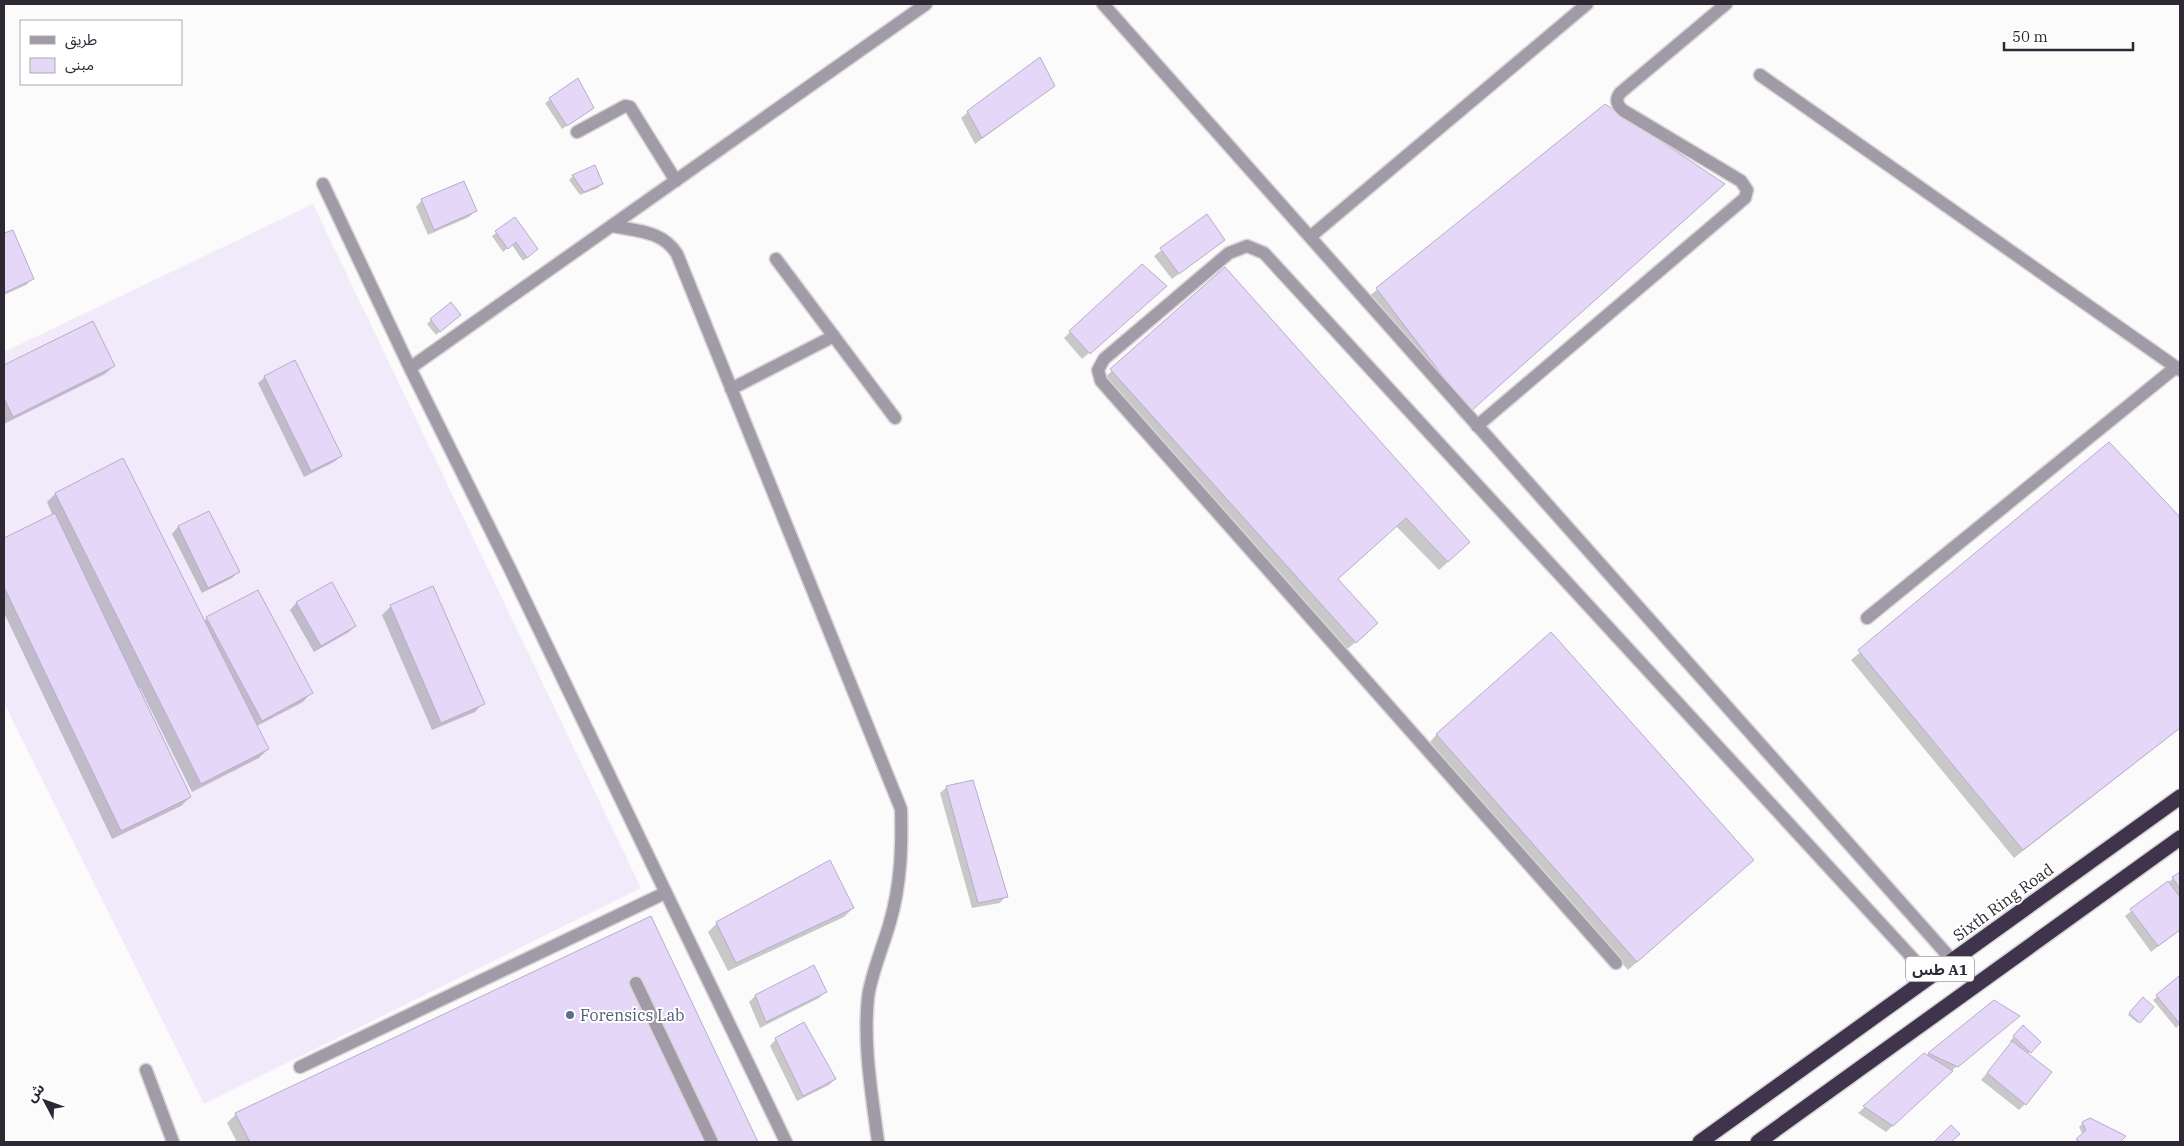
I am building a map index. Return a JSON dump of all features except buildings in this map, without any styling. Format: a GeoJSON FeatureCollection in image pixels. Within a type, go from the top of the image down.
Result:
{"type":"FeatureCollection","features":[{"type":"Feature","properties":{"kind":"highway","name":"Sixth Ring Road"},"geometry":{"type":"LineString","coordinates":[[1700,1142],[2180,797]]}},
{"type":"Feature","properties":{"kind":"highway","name":"طس A1"},"geometry":{"type":"LineString","coordinates":[[1758,1142],[2180,838]]}},
{"type":"Feature","properties":{"kind":"street"},"geometry":{"type":"LineString","coordinates":[[410,368],[926,4]]}},
{"type":"Feature","properties":{"kind":"street"},"geometry":{"type":"LineString","coordinates":[[1103,4],[1952,960]]}},
{"type":"Feature","properties":{"kind":"street"},"geometry":{"type":"LineString","coordinates":[[1310,236],[1587,4]]}},
{"type":"Feature","properties":{"kind":"street"},"geometry":{"type":"LineString","coordinates":[[1477,426],[1746,198],[1747,190],[1741,181],[1624,111],[1618,105],[1617,100],[1620,93],[1726,4]]}},
{"type":"Feature","properties":{"kind":"street"},"geometry":{"type":"LineString","coordinates":[[1760,75],[2178,369],[1867,618]]}},
{"type":"Feature","properties":{"kind":"street"},"geometry":{"type":"LineString","coordinates":[[577,132],[625,106],[630,107],[676,181]]}},
{"type":"Feature","properties":{"kind":"street"},"geometry":{"type":"LineString","coordinates":[[323,184],[410,368],[510,569],[786,1142]]}},
{"type":"Feature","properties":{"kind":"street"},"geometry":{"type":"LineString","coordinates":[[612,226],[662,237],[671,244],[901,809],[902,844],[899,883],[891,920],[868,997],[868,1064],[878,1142]]}},
{"type":"Feature","properties":{"kind":"street"},"geometry":{"type":"LineString","coordinates":[[1616,963],[1101,381],[1098,370],[1104,359],[1229,253],[1247,246],[1264,253],[1929,976]]}},
{"type":"Feature","properties":{"kind":"street"},"geometry":{"type":"LineString","coordinates":[[776,259],[895,418]]}},
{"type":"Feature","properties":{"kind":"street"},"geometry":{"type":"LineString","coordinates":[[731,389],[834,336]]}},
{"type":"Feature","properties":{"kind":"street"},"geometry":{"type":"LineString","coordinates":[[300,1067],[665,893]]}},
{"type":"Feature","properties":{"kind":"street"},"geometry":{"type":"LineString","coordinates":[[636,983],[712,1142]]}},
{"type":"Feature","properties":{"kind":"street"},"geometry":{"type":"LineString","coordinates":[[146,1070],[172,1142]]}},
{"type":"Feature","properties":{"kind":"shaded area"},"geometry":{"type":"Polygon","coordinates":[[[313,204],[641,888],[204,1104],[4,703],[4,352],[313,204]]]}},
{"type":"Feature","properties":{"kind":"place","name":"Forensics Lab"},"geometry":{"type":"Point","coordinates":[570,1015]}}]}
